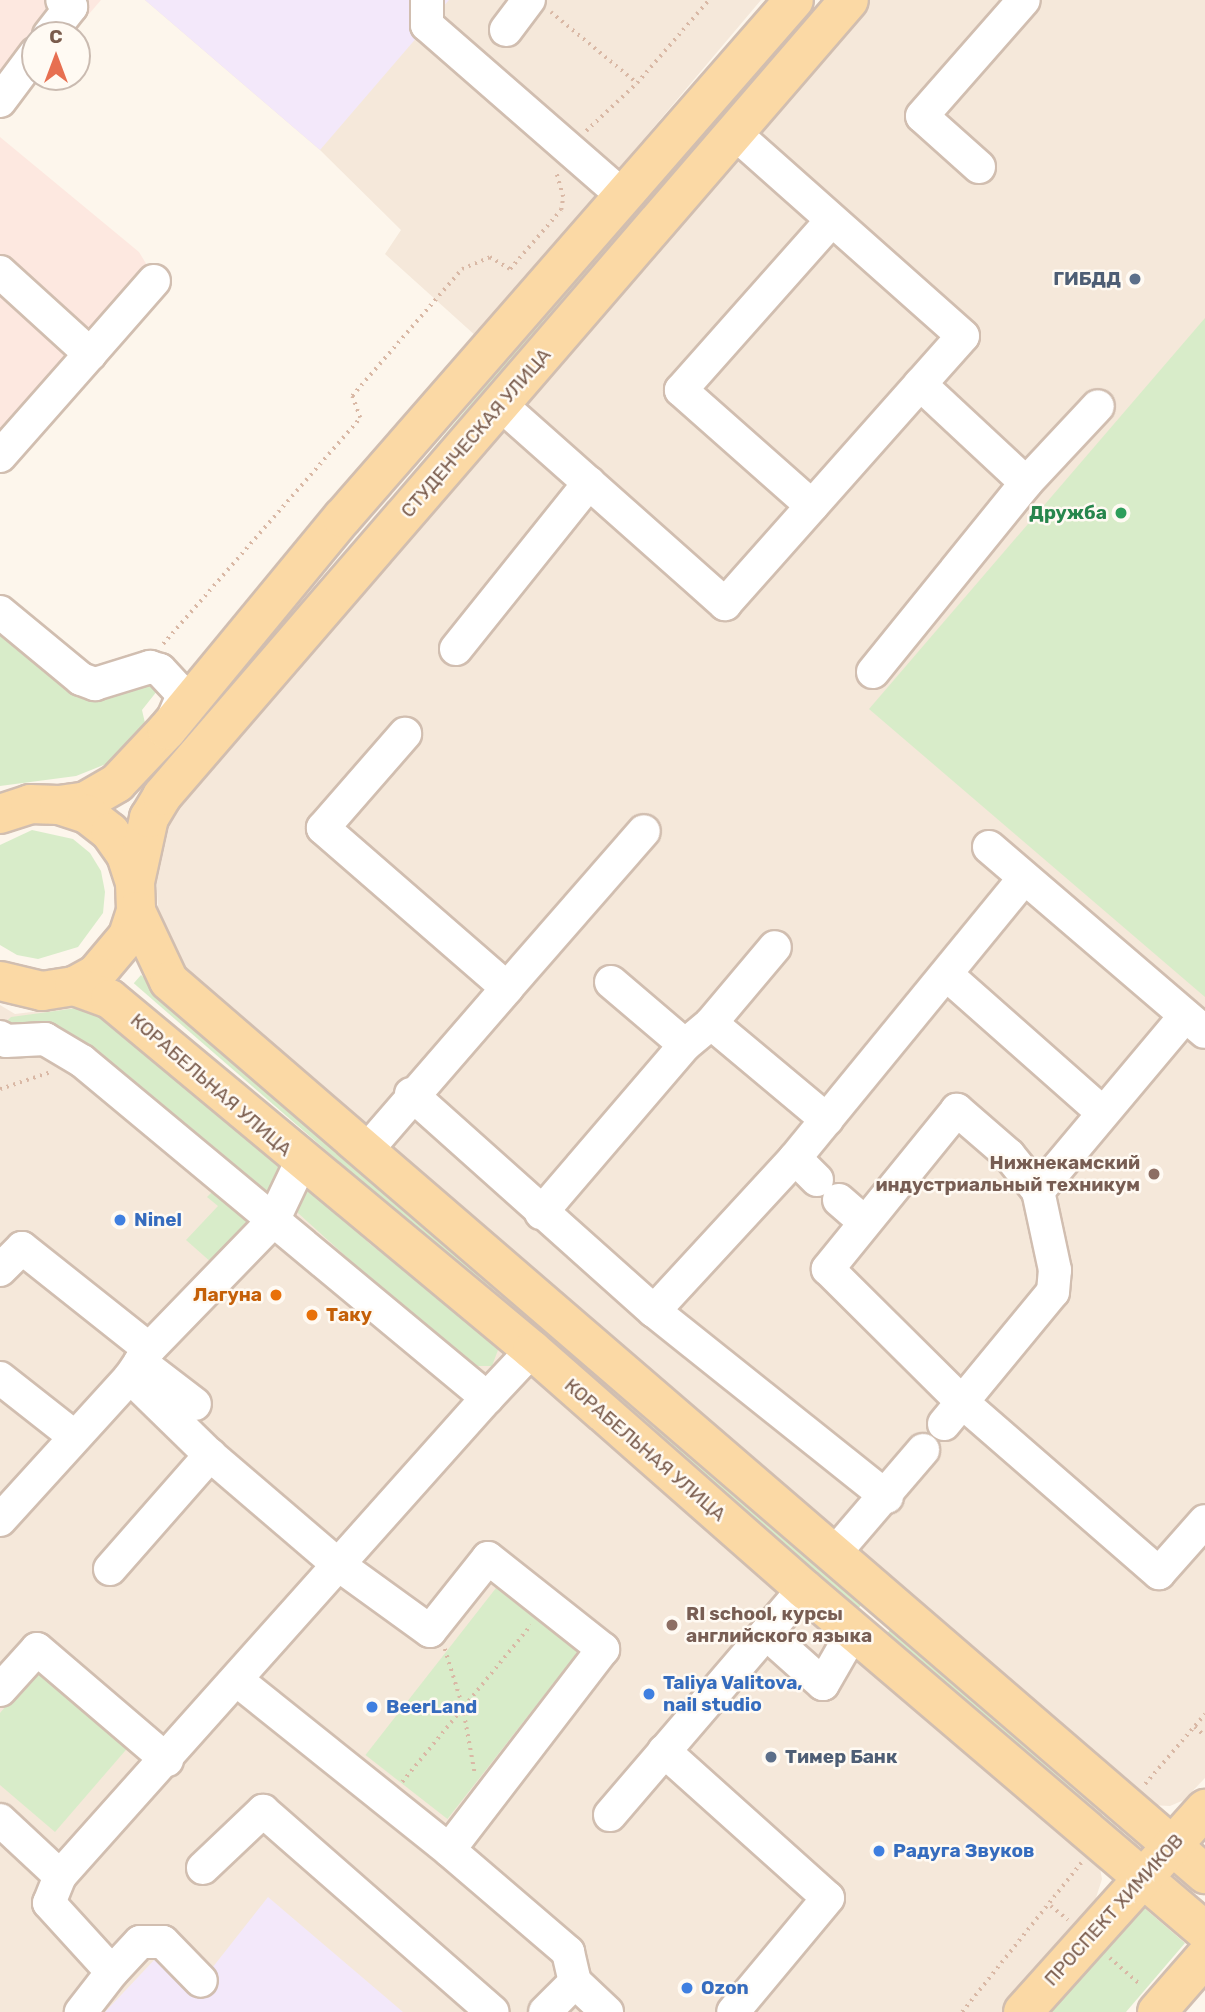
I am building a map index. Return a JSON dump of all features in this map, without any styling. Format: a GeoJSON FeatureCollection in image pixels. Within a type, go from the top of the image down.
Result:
{"type":"FeatureCollection","features":[{"type":"Feature","properties":{"kind":"main road"},"geometry":{"type":"LineString","coordinates":[[22,807],[86,800],[117,783],[167,730],[342,519],[794,0]]}},
{"type":"Feature","properties":{"kind":"main road","name":"СТУДЕНЧЕСКАЯ УЛИЦА"},"geometry":{"type":"LineString","coordinates":[[135,897],[149,818],[162,796],[734,133],[837,1]]}},
{"type":"Feature","properties":{"kind":"main road"},"geometry":{"type":"LineString","coordinates":[[22,807],[87,814],[110,832],[126,855],[135,897],[169,981],[834,1554],[886,1603],[1205,1874]]}},
{"type":"Feature","properties":{"kind":"main road"},"geometry":{"type":"LineString","coordinates":[[4,988],[42,991],[74,985],[96,974],[115,957],[128,936],[135,897]]}},
{"type":"Feature","properties":{"kind":"main road","name":"КОРАБЕЛЬНАЯ УЛИЦА"},"geometry":{"type":"LineString","coordinates":[[74,985],[110,999],[301,1162],[532,1350],[804,1590],[1140,1879],[1205,1931]]}},
{"type":"Feature","properties":{"kind":"main road"},"geometry":{"type":"LineString","coordinates":[[856,1634],[886,1603]]}},
{"type":"Feature","properties":{"kind":"main road","name":"ПРОСПЕКТ ХИМИКОВ"},"geometry":{"type":"LineString","coordinates":[[1023,2012],[1205,1809]]}},
{"type":"Feature","properties":{"kind":"main road"},"geometry":{"type":"LineString","coordinates":[[1157,2012],[1205,1956]]}},
{"type":"Feature","properties":{"kind":"lane"},"geometry":{"type":"LineString","coordinates":[[60,21],[71,7],[62,0]]}},
{"type":"Feature","properties":{"kind":"lane"},"geometry":{"type":"LineString","coordinates":[[427,0],[427,25],[623,196]]}},
{"type":"Feature","properties":{"kind":"lane"},"geometry":{"type":"LineString","coordinates":[[979,167],[922,116],[1024,0]]}},
{"type":"Feature","properties":{"kind":"lane"},"geometry":{"type":"LineString","coordinates":[[506,30],[537,4]]}},
{"type":"Feature","properties":{"kind":"lane"},"geometry":{"type":"LineString","coordinates":[[0,101],[21,73]]}},
{"type":"Feature","properties":{"kind":"lane"},"geometry":{"type":"LineString","coordinates":[[501,405],[725,604],[963,336],[734,133]]}},
{"type":"Feature","properties":{"kind":"lane"},"geometry":{"type":"LineString","coordinates":[[812,506],[681,390],[832,220]]}},
{"type":"Feature","properties":{"kind":"lane"},"geometry":{"type":"LineString","coordinates":[[0,272],[90,354]]}},
{"type":"Feature","properties":{"kind":"lane"},"geometry":{"type":"LineString","coordinates":[[0,456],[154,281]]}},
{"type":"Feature","properties":{"kind":"lane"},"geometry":{"type":"LineString","coordinates":[[920,384],[1027,483]]}},
{"type":"Feature","properties":{"kind":"lane"},"geometry":{"type":"LineString","coordinates":[[873,672],[1027,483],[1098,406]]}},
{"type":"Feature","properties":{"kind":"lane"},"geometry":{"type":"LineString","coordinates":[[456,649],[589,483]]}},
{"type":"Feature","properties":{"kind":"lane"},"geometry":{"type":"LineString","coordinates":[[0,612],[81,679],[95,684],[150,667],[167,674],[183,695],[167,730]]}},
{"type":"Feature","properties":{"kind":"lane"},"geometry":{"type":"LineString","coordinates":[[405,734],[323,828],[507,988]]}},
{"type":"Feature","properties":{"kind":"lane"},"geometry":{"type":"LineString","coordinates":[[366,1151],[411,1094],[644,831]]}},
{"type":"Feature","properties":{"kind":"lane"},"geometry":{"type":"LineString","coordinates":[[989,847],[1195,1024],[1103,1113],[1038,1191]]}},
{"type":"Feature","properties":{"kind":"lane"},"geometry":{"type":"LineString","coordinates":[[654,1311],[817,1179],[827,1120],[1023,878]]}},
{"type":"Feature","properties":{"kind":"lane"},"geometry":{"type":"LineString","coordinates":[[541,1213],[685,1045],[711,1023],[775,947]]}},
{"type":"Feature","properties":{"kind":"lane"},"geometry":{"type":"LineString","coordinates":[[947,975],[1103,1113]]}},
{"type":"Feature","properties":{"kind":"lane"},"geometry":{"type":"LineString","coordinates":[[611,982],[685,1045]]}},
{"type":"Feature","properties":{"kind":"lane"},"geometry":{"type":"LineString","coordinates":[[711,1023],[827,1120]]}},
{"type":"Feature","properties":{"kind":"lane"},"geometry":{"type":"LineString","coordinates":[[0,1037],[6,1041],[45,1039],[65,1049],[133,1099],[273,1221],[487,1398]]}},
{"type":"Feature","properties":{"kind":"lane"},"geometry":{"type":"LineString","coordinates":[[411,1094],[541,1213],[654,1311],[887,1497]]}},
{"type":"Feature","properties":{"kind":"lane"},"geometry":{"type":"LineString","coordinates":[[953,1413],[1054,1292],[1055,1270],[1038,1191],[1009,1155],[957,1111],[863,1221],[828,1269],[953,1413],[1160,1573],[1205,1521]]}},
{"type":"Feature","properties":{"kind":"lane"},"geometry":{"type":"LineString","coordinates":[[0,1520],[139,1363],[273,1221],[301,1162]]}},
{"type":"Feature","properties":{"kind":"lane"},"geometry":{"type":"LineString","coordinates":[[817,1179],[863,1221]]}},
{"type":"Feature","properties":{"kind":"lane"},"geometry":{"type":"LineString","coordinates":[[0,1270],[22,1248],[139,1363],[210,1455],[337,1563],[430,1631],[488,1558],[603,1649],[449,1850]]}},
{"type":"Feature","properties":{"kind":"lane"},"geometry":{"type":"LineString","coordinates":[[112,1972],[50,1903],[60,1876],[238,1681],[337,1563],[532,1350]]}},
{"type":"Feature","properties":{"kind":"lane"},"geometry":{"type":"LineString","coordinates":[[139,1363],[195,1404]]}},
{"type":"Feature","properties":{"kind":"lane"},"geometry":{"type":"LineString","coordinates":[[0,1378],[75,1437]]}},
{"type":"Feature","properties":{"kind":"lane"},"geometry":{"type":"LineString","coordinates":[[834,1554],[887,1497],[923,1450]]}},
{"type":"Feature","properties":{"kind":"lane"},"geometry":{"type":"LineString","coordinates":[[110,1569],[210,1455]]}},
{"type":"Feature","properties":{"kind":"lane"},"geometry":{"type":"LineString","coordinates":[[610,1815],[804,1590]]}},
{"type":"Feature","properties":{"kind":"lane"},"geometry":{"type":"LineString","coordinates":[[767,1634],[823,1684],[856,1634]]}},
{"type":"Feature","properties":{"kind":"lane"},"geometry":{"type":"LineString","coordinates":[[0,1690],[37,1649],[167,1760]]}},
{"type":"Feature","properties":{"kind":"lane"},"geometry":{"type":"LineString","coordinates":[[238,1681],[449,1850],[568,1952],[575,1982],[607,2012]]}},
{"type":"Feature","properties":{"kind":"lane"},"geometry":{"type":"LineString","coordinates":[[664,1751],[828,1898],[733,2012]]}},
{"type":"Feature","properties":{"kind":"lane"},"geometry":{"type":"LineString","coordinates":[[204,1868],[263,1811],[493,2012]]}},
{"type":"Feature","properties":{"kind":"lane"},"geometry":{"type":"LineString","coordinates":[[0,1820],[60,1876]]}},
{"type":"Feature","properties":{"kind":"lane"},"geometry":{"type":"LineString","coordinates":[[81,2012],[140,1942],[163,1942],[201,1981]]}},
{"type":"Feature","properties":{"kind":"lane"},"geometry":{"type":"LineString","coordinates":[[545,2012],[575,1982]]}},
{"type":"Feature","properties":{"kind":"path"},"geometry":{"type":"LineString","coordinates":[[158,650],[360,418],[352,396],[462,269],[490,257],[510,269],[561,210],[563,197],[554,166],[637,83],[709,0]]}},
{"type":"Feature","properties":{"kind":"path"},"geometry":{"type":"LineString","coordinates":[[537,4],[637,83]]}},
{"type":"Feature","properties":{"kind":"path"},"geometry":{"type":"LineString","coordinates":[[388,1800],[548,1605]]}},
{"type":"Feature","properties":{"kind":"path"},"geometry":{"type":"LineString","coordinates":[[436,1623],[463,1707],[481,1807]]}},
{"type":"Feature","properties":{"kind":"path"},"geometry":{"type":"LineString","coordinates":[[1195,1727],[1205,1736]]}},
{"type":"Feature","properties":{"kind":"path"},"geometry":{"type":"LineString","coordinates":[[962,2012],[1051,1906]]}},
{"type":"Feature","properties":{"kind":"shaded area"},"geometry":{"type":"Polygon","coordinates":[[[0,0],[101,0],[83,21],[21,21],[23,91],[0,118],[0,0]]]}},
{"type":"Feature","properties":{"kind":"shaded area"},"geometry":{"type":"Polygon","coordinates":[[[145,0],[761,0],[477,337],[385,254],[401,230],[320,150],[145,0]]]}},
{"type":"Feature","properties":{"kind":"shaded area"},"geometry":{"type":"Polygon","coordinates":[[[145,0],[449,0],[320,150],[145,0]]]}},
{"type":"Feature","properties":{"kind":"shaded area"},"geometry":{"type":"Polygon","coordinates":[[[864,0],[1205,0],[1205,1778],[1184,1800],[1170,1806],[1150,1805],[173,963],[159,929],[155,848],[159,825],[864,0]]]}},
{"type":"Feature","properties":{"kind":"shaded area"},"geometry":{"type":"Polygon","coordinates":[[[0,137],[139,252],[159,285],[0,472],[0,137]]]}},
{"type":"Feature","properties":{"kind":"shaded area"},"geometry":{"type":"Polygon","coordinates":[[[0,1005],[15,1014],[72,1007],[112,1013],[1099,1863],[1102,1879],[1093,1907],[1003,2012],[0,2012],[0,1005]]]}},
{"type":"Feature","properties":{"kind":"shaded area"},"geometry":{"type":"Polygon","coordinates":[[[268,1897],[403,2012],[105,2012],[156,1958],[194,1991],[268,1897]]]}},
{"type":"Feature","properties":{"kind":"green space"},"geometry":{"type":"Polygon","coordinates":[[[807,3],[819,13],[140,822],[128,812],[807,3]]]}},
{"type":"Feature","properties":{"kind":"green space","name":"Дружба"},"geometry":{"type":"Polygon","coordinates":[[[1205,318],[1205,997],[869,709],[1205,318]]]}},
{"type":"Feature","properties":{"kind":"green space"},"geometry":{"type":"Polygon","coordinates":[[[0,623],[73,683],[148,675],[161,686],[142,710],[145,723],[106,764],[76,776],[0,786],[0,623]]]}},
{"type":"Feature","properties":{"kind":"green space"},"geometry":{"type":"Polygon","coordinates":[[[32,830],[73,839],[90,853],[101,871],[105,892],[103,913],[78,947],[38,959],[17,955],[0,945],[0,845],[32,830]]]}},
{"type":"Feature","properties":{"kind":"green space"},"geometry":{"type":"Polygon","coordinates":[[[141,975],[863,1603],[856,1611],[134,983],[141,975]]]}},
{"type":"Feature","properties":{"kind":"green space"},"geometry":{"type":"Polygon","coordinates":[[[85,1007],[107,1010],[282,1164],[279,1181],[265,1200],[5,1023],[11,1017],[85,1007]]]}},
{"type":"Feature","properties":{"kind":"green space"},"geometry":{"type":"Polygon","coordinates":[[[313,1187],[370,1244],[492,1338],[498,1350],[492,1366],[472,1366],[427,1330],[298,1213],[295,1198],[298,1189],[313,1187]]]}},
{"type":"Feature","properties":{"kind":"green space"},"geometry":{"type":"Polygon","coordinates":[[[216,1188],[252,1218],[212,1263],[186,1240],[218,1206],[207,1197],[216,1188]]]}},
{"type":"Feature","properties":{"kind":"green space"},"geometry":{"type":"Polygon","coordinates":[[[496,1588],[578,1652],[447,1819],[365,1755],[496,1588]]]}},
{"type":"Feature","properties":{"kind":"green space"},"geometry":{"type":"Polygon","coordinates":[[[890,1630],[1141,1848],[1134,1855],[883,1638],[890,1630]]]}},
{"type":"Feature","properties":{"kind":"green space"},"geometry":{"type":"Polygon","coordinates":[[[40,1666],[131,1744],[55,1832],[0,1785],[0,1713],[40,1666]]]}},
{"type":"Feature","properties":{"kind":"green space"},"geometry":{"type":"Polygon","coordinates":[[[1142,1906],[1185,1943],[1126,2012],[1051,2012],[1142,1906]]]}},
{"type":"Feature","properties":{"kind":"place","name":"ГИБДД"},"geometry":{"type":"Point","coordinates":[1135,279]}},
{"type":"Feature","properties":{"kind":"place","name":"Дружба"},"geometry":{"type":"Point","coordinates":[1121,513]}},
{"type":"Feature","properties":{"kind":"place","name":"Нижнекамский индустриальный техникум"},"geometry":{"type":"Point","coordinates":[1154,1174]}},
{"type":"Feature","properties":{"kind":"place","name":"Ninel"},"geometry":{"type":"Point","coordinates":[120,1220]}},
{"type":"Feature","properties":{"kind":"place","name":"Лагуна"},"geometry":{"type":"Point","coordinates":[276,1295]}},
{"type":"Feature","properties":{"kind":"place","name":"Таку"},"geometry":{"type":"Point","coordinates":[312,1315]}},
{"type":"Feature","properties":{"kind":"place","name":"RI school, курсы английского языка"},"geometry":{"type":"Point","coordinates":[672,1625]}},
{"type":"Feature","properties":{"kind":"place","name":"Taliya Valitova, nail studio"},"geometry":{"type":"Point","coordinates":[649,1694]}},
{"type":"Feature","properties":{"kind":"place","name":"BeerLand"},"geometry":{"type":"Point","coordinates":[372,1707]}},
{"type":"Feature","properties":{"kind":"place","name":"Тимер Банк"},"geometry":{"type":"Point","coordinates":[771,1757]}},
{"type":"Feature","properties":{"kind":"place","name":"Радуга Звуков"},"geometry":{"type":"Point","coordinates":[879,1851]}},
{"type":"Feature","properties":{"kind":"place","name":"Ozon"},"geometry":{"type":"Point","coordinates":[687,1988]}}]}
